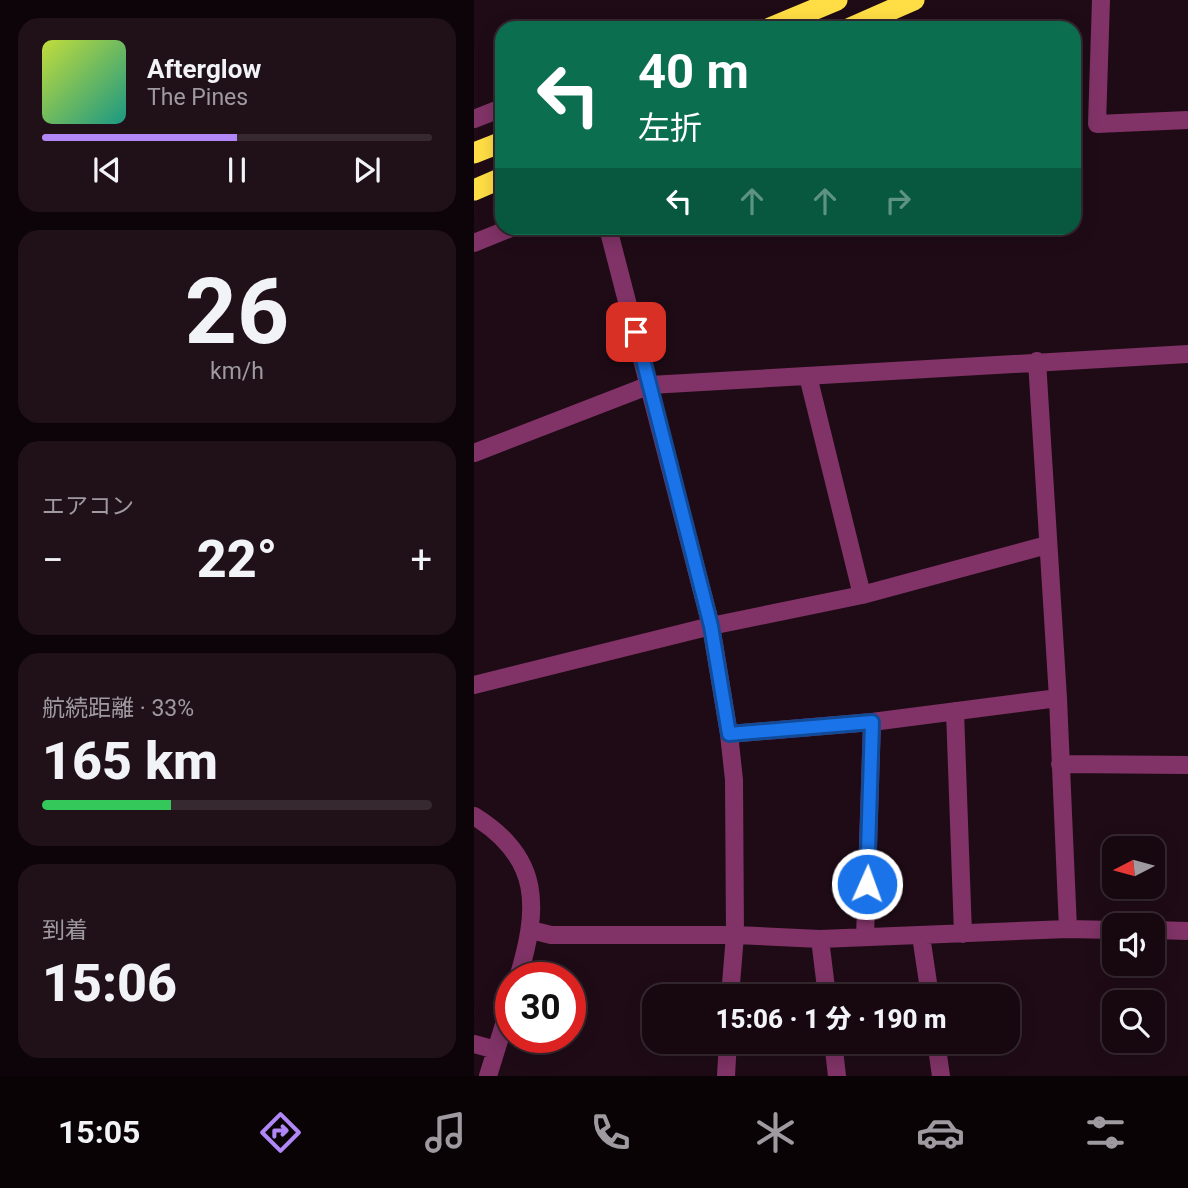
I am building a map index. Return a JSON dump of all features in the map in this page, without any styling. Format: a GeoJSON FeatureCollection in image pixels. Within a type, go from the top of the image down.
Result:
{"type":"FeatureCollection","features":[{"type":"Feature","properties":{"kind":"highway"},"geometry":{"type":"LineString","coordinates":[[787,21],[837,0]]}},
{"type":"Feature","properties":{"kind":"highway"},"geometry":{"type":"LineString","coordinates":[[866,21],[914,0]]}},
{"type":"Feature","properties":{"kind":"highway"},"geometry":{"type":"LineString","coordinates":[[474,153],[495,145]]}},
{"type":"Feature","properties":{"kind":"highway"},"geometry":{"type":"LineString","coordinates":[[474,190],[495,181]]}},
{"type":"Feature","properties":{"kind":"street"},"geometry":{"type":"LineString","coordinates":[[1101,0],[1097,124],[1188,120]]}},
{"type":"Feature","properties":{"kind":"street"},"geometry":{"type":"LineString","coordinates":[[474,119],[495,111]]}},
{"type":"Feature","properties":{"kind":"street"},"geometry":{"type":"LineString","coordinates":[[474,243],[495,234]]}},
{"type":"Feature","properties":{"kind":"street"},"geometry":{"type":"LineString","coordinates":[[610,235],[711,626],[729,734],[734,780],[735,935],[731,984]]}},
{"type":"Feature","properties":{"kind":"street"},"geometry":{"type":"LineString","coordinates":[[474,453],[650,385],[1188,354]]}},
{"type":"Feature","properties":{"kind":"street"},"geometry":{"type":"LineString","coordinates":[[1037,361],[1058,698],[1068,929]]}},
{"type":"Feature","properties":{"kind":"street"},"geometry":{"type":"LineString","coordinates":[[808,376],[862,595]]}},
{"type":"Feature","properties":{"kind":"street"},"geometry":{"type":"LineString","coordinates":[[474,685],[711,626],[862,595],[1047,545]]}},
{"type":"Feature","properties":{"kind":"street"},"geometry":{"type":"LineString","coordinates":[[729,734],[872,722],[1058,698]]}},
{"type":"Feature","properties":{"kind":"street"},"geometry":{"type":"LineString","coordinates":[[955,711],[963,934]]}},
{"type":"Feature","properties":{"kind":"street"},"geometry":{"type":"LineString","coordinates":[[865,937],[872,722]]}},
{"type":"Feature","properties":{"kind":"street"},"geometry":{"type":"LineString","coordinates":[[1060,764],[1188,765]]}},
{"type":"Feature","properties":{"kind":"street"},"geometry":{"type":"LineString","coordinates":[[474,816],[496,829],[512,847],[525,869],[532,898],[531,930],[522,962]]}},
{"type":"Feature","properties":{"kind":"street"},"geometry":{"type":"LineString","coordinates":[[531,930],[551,935],[735,935],[820,939],[1102,930]]}},
{"type":"Feature","properties":{"kind":"street"},"geometry":{"type":"LineString","coordinates":[[1165,930],[1188,931]]}},
{"type":"Feature","properties":{"kind":"street"},"geometry":{"type":"LineString","coordinates":[[921,936],[928,984]]}},
{"type":"Feature","properties":{"kind":"street"},"geometry":{"type":"LineString","coordinates":[[820,939],[826,984]]}},
{"type":"Feature","properties":{"kind":"street"},"geometry":{"type":"LineString","coordinates":[[474,1044],[495,1050]]}},
{"type":"Feature","properties":{"kind":"street"},"geometry":{"type":"LineString","coordinates":[[488,1076],[495,1053]]}},
{"type":"Feature","properties":{"kind":"street"},"geometry":{"type":"LineString","coordinates":[[726,1076],[727,1054]]}},
{"type":"Feature","properties":{"kind":"street"},"geometry":{"type":"LineString","coordinates":[[834,1054],[837,1076]]}},
{"type":"Feature","properties":{"kind":"street"},"geometry":{"type":"LineString","coordinates":[[938,1054],[941,1076]]}},
{"type":"Feature","properties":{"kind":"route"},"geometry":{"type":"LineString","coordinates":[[636,332],[711,626],[729,734],[872,722],[867,884]]}}]}
